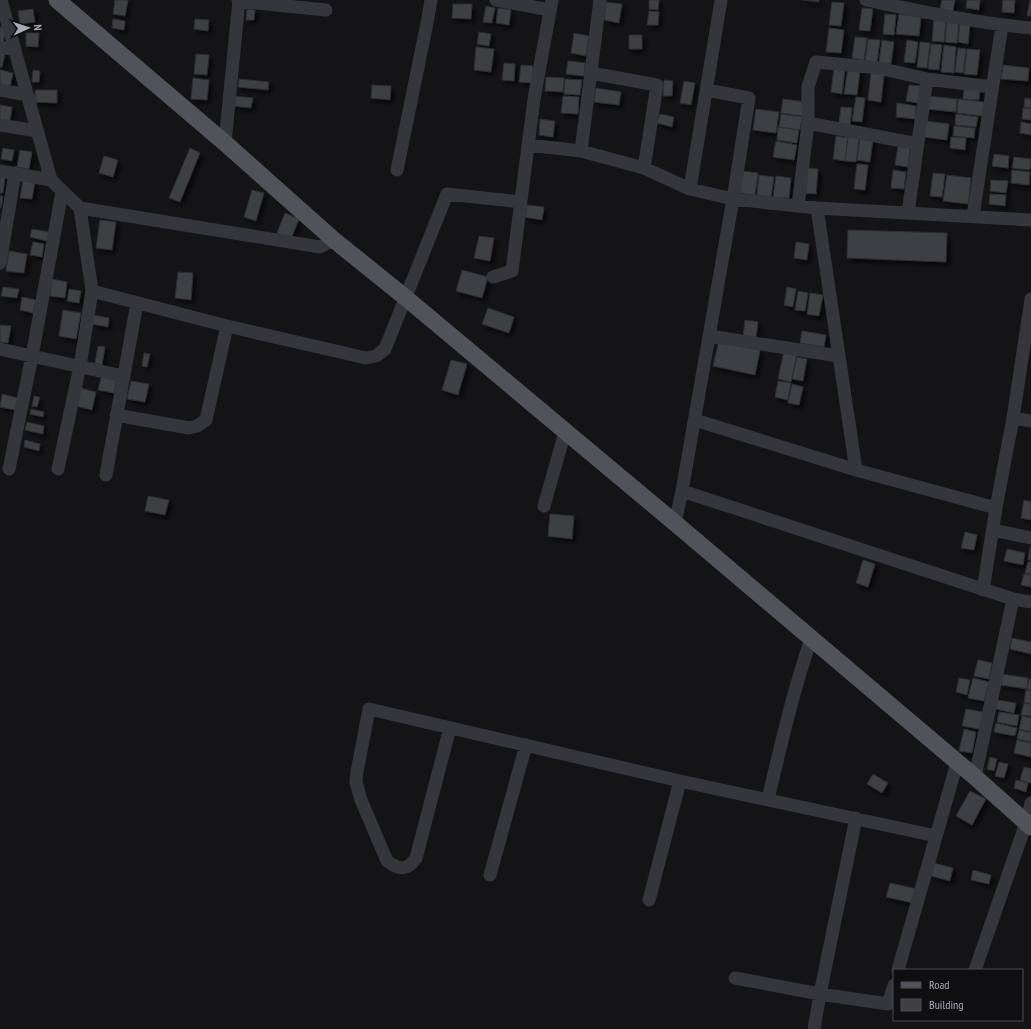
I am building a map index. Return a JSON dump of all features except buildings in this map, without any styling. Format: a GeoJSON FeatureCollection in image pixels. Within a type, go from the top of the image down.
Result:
{"type":"FeatureCollection","features":[{"type":"Feature","properties":{"kind":"main road"},"geometry":{"type":"LineString","coordinates":[[57,0],[225,143],[334,240],[406,298],[674,523],[1029,825]]}},
{"type":"Feature","properties":{"kind":"street"},"geometry":{"type":"LineString","coordinates":[[1,0],[50,180],[80,208],[320,247],[334,240]]}},
{"type":"Feature","properties":{"kind":"street"},"geometry":{"type":"LineString","coordinates":[[397,170],[431,0]]}},
{"type":"Feature","properties":{"kind":"street"},"geometry":{"type":"LineString","coordinates":[[494,277],[512,271],[534,99],[551,5],[496,0]]}},
{"type":"Feature","properties":{"kind":"street"},"geometry":{"type":"LineString","coordinates":[[581,151],[600,0]]}},
{"type":"Feature","properties":{"kind":"street"},"geometry":{"type":"LineString","coordinates":[[690,189],[721,0]]}},
{"type":"Feature","properties":{"kind":"street"},"geometry":{"type":"LineString","coordinates":[[866,0],[914,5],[1002,25],[1031,28]]}},
{"type":"Feature","properties":{"kind":"street"},"geometry":{"type":"LineString","coordinates":[[225,143],[238,1],[326,10]]}},
{"type":"Feature","properties":{"kind":"street"},"geometry":{"type":"LineString","coordinates":[[973,216],[1002,25]]}},
{"type":"Feature","properties":{"kind":"street"},"geometry":{"type":"LineString","coordinates":[[0,47],[15,50]]}},
{"type":"Feature","properties":{"kind":"street"},"geometry":{"type":"LineString","coordinates":[[798,206],[808,123],[808,87],[816,62],[879,68],[926,79],[992,88]]}},
{"type":"Feature","properties":{"kind":"street"},"geometry":{"type":"LineString","coordinates":[[591,73],[657,85],[644,168]]}},
{"type":"Feature","properties":{"kind":"street"},"geometry":{"type":"LineString","coordinates":[[908,213],[926,79]]}},
{"type":"Feature","properties":{"kind":"street"},"geometry":{"type":"LineString","coordinates":[[0,90],[28,95]]}},
{"type":"Feature","properties":{"kind":"street"},"geometry":{"type":"LineString","coordinates":[[674,523],[682,491],[695,420],[749,98],[707,90]]}},
{"type":"Feature","properties":{"kind":"street"},"geometry":{"type":"LineString","coordinates":[[808,123],[918,144]]}},
{"type":"Feature","properties":{"kind":"street"},"geometry":{"type":"LineString","coordinates":[[0,125],[37,131]]}},
{"type":"Feature","properties":{"kind":"street"},"geometry":{"type":"LineString","coordinates":[[528,144],[581,151],[644,168],[690,189],[733,199],[817,208],[1031,220]]}},
{"type":"Feature","properties":{"kind":"street"},"geometry":{"type":"LineString","coordinates":[[0,170],[50,180]]}},
{"type":"Feature","properties":{"kind":"street"},"geometry":{"type":"LineString","coordinates":[[0,263],[15,173]]}},
{"type":"Feature","properties":{"kind":"street"},"geometry":{"type":"LineString","coordinates":[[9,469],[32,356],[62,192]]}},
{"type":"Feature","properties":{"kind":"street"},"geometry":{"type":"LineString","coordinates":[[92,291],[227,326],[366,358],[376,356],[385,349],[447,194],[521,202]]}},
{"type":"Feature","properties":{"kind":"street"},"geometry":{"type":"LineString","coordinates":[[58,469],[80,366],[92,291],[80,208]]}},
{"type":"Feature","properties":{"kind":"street"},"geometry":{"type":"LineString","coordinates":[[817,208],[856,470]]}},
{"type":"Feature","properties":{"kind":"street"},"geometry":{"type":"LineString","coordinates":[[983,590],[996,508],[1013,418],[1031,299]]}},
{"type":"Feature","properties":{"kind":"street"},"geometry":{"type":"LineString","coordinates":[[106,476],[136,303]]}},
{"type":"Feature","properties":{"kind":"street"},"geometry":{"type":"LineString","coordinates":[[116,415],[189,428],[197,426],[206,420],[227,326]]}},
{"type":"Feature","properties":{"kind":"street"},"geometry":{"type":"LineString","coordinates":[[709,336],[839,356]]}},
{"type":"Feature","properties":{"kind":"street"},"geometry":{"type":"LineString","coordinates":[[0,349],[123,376]]}},
{"type":"Feature","properties":{"kind":"street"},"geometry":{"type":"LineString","coordinates":[[1013,418],[1031,421]]}},
{"type":"Feature","properties":{"kind":"street"},"geometry":{"type":"LineString","coordinates":[[695,420],[856,470],[996,508]]}},
{"type":"Feature","properties":{"kind":"street"},"geometry":{"type":"LineString","coordinates":[[544,506],[565,432]]}},
{"type":"Feature","properties":{"kind":"street"},"geometry":{"type":"LineString","coordinates":[[682,491],[983,590],[1013,599],[1031,602]]}},
{"type":"Feature","properties":{"kind":"street"},"geometry":{"type":"LineString","coordinates":[[993,530],[1031,538]]}},
{"type":"Feature","properties":{"kind":"street"},"geometry":{"type":"LineString","coordinates":[[975,778],[1013,599]]}},
{"type":"Feature","properties":{"kind":"street"},"geometry":{"type":"LineString","coordinates":[[768,799],[793,698],[811,639]]}},
{"type":"Feature","properties":{"kind":"street"},"geometry":{"type":"LineString","coordinates":[[450,728],[416,858],[410,865],[403,868],[395,867],[387,861],[361,800],[356,782],[369,709],[680,781],[936,836]]}},
{"type":"Feature","properties":{"kind":"street"},"geometry":{"type":"LineString","coordinates":[[490,875],[526,745]]}},
{"type":"Feature","properties":{"kind":"street"},"geometry":{"type":"LineString","coordinates":[[898,969],[957,763]]}},
{"type":"Feature","properties":{"kind":"street"},"geometry":{"type":"LineString","coordinates":[[649,900],[680,781]]}},
{"type":"Feature","properties":{"kind":"street"},"geometry":{"type":"LineString","coordinates":[[974,969],[1029,825],[1031,803]]}},
{"type":"Feature","properties":{"kind":"street"},"geometry":{"type":"LineString","coordinates":[[814,1029],[856,818]]}},
{"type":"Feature","properties":{"kind":"street"},"geometry":{"type":"LineString","coordinates":[[735,978],[820,994],[888,1004],[893,988]]}}]}
